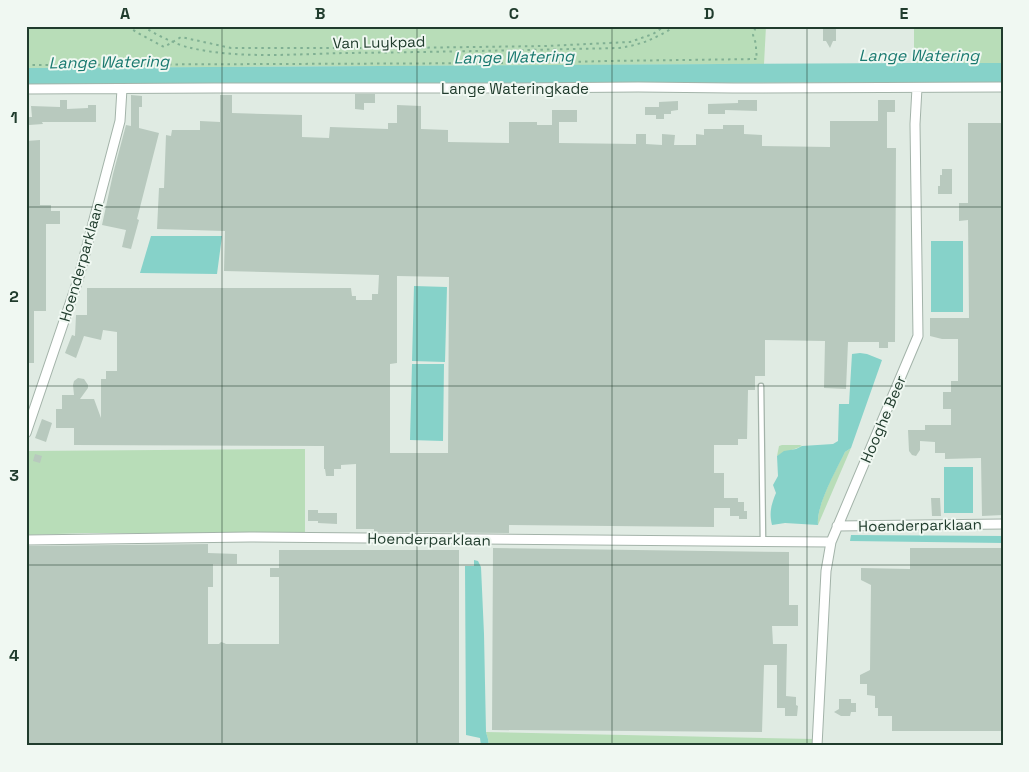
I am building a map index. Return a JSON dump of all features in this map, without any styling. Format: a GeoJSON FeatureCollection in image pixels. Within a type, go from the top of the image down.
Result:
{"type":"FeatureCollection","features":[{"type":"Feature","properties":{"kind":"street","name":"Lange Wateringkade"},"geometry":{"type":"LineString","coordinates":[[26,89],[1003,87]]}},
{"type":"Feature","properties":{"kind":"street","name":"Hooghe Beer"},"geometry":{"type":"LineString","coordinates":[[817,746],[826,571],[831,542],[918,336],[915,124],[917,88]]}},
{"type":"Feature","properties":{"kind":"street","name":"Hoenderparklaan"},"geometry":{"type":"LineString","coordinates":[[26,433],[78,280],[120,120],[122,89]]}},
{"type":"Feature","properties":{"kind":"street","name":"Hoenderparklaan"},"geometry":{"type":"LineString","coordinates":[[837,526],[1003,524]]}},
{"type":"Feature","properties":{"kind":"street","name":"Hoenderparklaan"},"geometry":{"type":"LineString","coordinates":[[26,540],[250,537],[831,542]]}},
{"type":"Feature","properties":{"kind":"lane"},"geometry":{"type":"LineString","coordinates":[[761,386],[763,542]]}},
{"type":"Feature","properties":{"kind":"path"},"geometry":{"type":"LineString","coordinates":[[128,26],[164,47],[181,37],[231,48],[288,49],[378,48],[390,42],[401,48],[546,46],[630,42],[653,34],[665,26]]}},
{"type":"Feature","properties":{"kind":"path","name":"Van Luykpad"},"geometry":{"type":"LineString","coordinates":[[143,26],[188,48],[210,52],[257,54],[619,48],[653,40],[676,26]]}},
{"type":"Feature","properties":{"kind":"path"},"geometry":{"type":"LineString","coordinates":[[26,65],[129,63],[514,63],[757,59],[753,35],[756,26]]}},
{"type":"Feature","properties":{"kind":"green space"},"geometry":{"type":"Polygon","coordinates":[[[26,26],[766,26],[764,64],[26,68],[26,26]]]}},
{"type":"Feature","properties":{"kind":"green space"},"geometry":{"type":"Polygon","coordinates":[[[914,26],[1003,26],[1003,63],[914,63],[914,26]]]}},
{"type":"Feature","properties":{"kind":"green space"},"geometry":{"type":"Polygon","coordinates":[[[779,446],[802,446],[777,456],[779,446]]]}},
{"type":"Feature","properties":{"kind":"green space"},"geometry":{"type":"Polygon","coordinates":[[[851,448],[818,525],[820,508],[827,488],[845,452],[851,448]]]}},
{"type":"Feature","properties":{"kind":"green space"},"geometry":{"type":"Polygon","coordinates":[[[305,449],[305,533],[86,533],[26,535],[26,451],[305,449]]]}},
{"type":"Feature","properties":{"kind":"green space"},"geometry":{"type":"Polygon","coordinates":[[[486,732],[814,739],[813,746],[489,746],[486,732]]]}},
{"type":"Feature","properties":{"kind":"water"},"geometry":{"type":"Polygon","coordinates":[[[1003,63],[1003,82],[26,85],[26,68],[1003,63]]]}},
{"type":"Feature","properties":{"kind":"water"},"geometry":{"type":"Polygon","coordinates":[[[151,236],[222,236],[217,274],[140,273],[151,236]]]}},
{"type":"Feature","properties":{"kind":"water"},"geometry":{"type":"Polygon","coordinates":[[[931,241],[963,241],[963,312],[931,312],[931,241]]]}},
{"type":"Feature","properties":{"kind":"water"},"geometry":{"type":"Polygon","coordinates":[[[414,286],[447,287],[445,362],[412,361],[414,286]]]}},
{"type":"Feature","properties":{"kind":"water"},"geometry":{"type":"Polygon","coordinates":[[[860,353],[882,360],[851,448],[845,452],[823,498],[818,525],[785,523],[772,525],[771,509],[776,493],[773,485],[778,476],[777,456],[784,451],[802,446],[833,444],[838,441],[839,404],[849,404],[852,354],[860,353]]]}},
{"type":"Feature","properties":{"kind":"water"},"geometry":{"type":"Polygon","coordinates":[[[412,364],[444,364],[443,441],[410,440],[412,364]]]}},
{"type":"Feature","properties":{"kind":"water"},"geometry":{"type":"Polygon","coordinates":[[[944,467],[973,467],[973,513],[944,513],[944,467]]]}},
{"type":"Feature","properties":{"kind":"water"},"geometry":{"type":"Polygon","coordinates":[[[851,535],[1003,536],[1003,543],[850,541],[851,535]]]}},
{"type":"Feature","properties":{"kind":"water"},"geometry":{"type":"Polygon","coordinates":[[[474,560],[478,561],[481,567],[486,732],[489,746],[481,746],[480,738],[466,735],[465,566],[474,566],[474,560]]]}},
{"type":"Feature","properties":{"kind":"building"},"geometry":{"type":"Polygon","coordinates":[[[823,26],[836,26],[836,41],[833,41],[830,48],[826,41],[823,41],[823,26]]]}},
{"type":"Feature","properties":{"kind":"building"},"geometry":{"type":"Polygon","coordinates":[[[355,94],[375,94],[375,103],[364,103],[364,110],[355,109],[355,94]]]}},
{"type":"Feature","properties":{"kind":"building"},"geometry":{"type":"Polygon","coordinates":[[[131,95],[142,96],[142,107],[139,107],[139,128],[159,133],[131,249],[122,247],[126,230],[102,225],[126,125],[131,126],[131,95]]]}},
{"type":"Feature","properties":{"kind":"building"},"geometry":{"type":"Polygon","coordinates":[[[220,95],[232,95],[232,113],[302,115],[302,137],[329,138],[330,127],[388,129],[388,123],[397,123],[397,105],[421,106],[421,129],[448,130],[448,142],[509,143],[509,122],[537,122],[537,125],[552,125],[552,110],[577,110],[577,122],[559,122],[559,143],[636,144],[636,134],[646,134],[646,144],[662,145],[662,134],[675,135],[674,145],[696,145],[696,134],[704,135],[704,129],[723,129],[723,125],[744,125],[744,134],[762,135],[762,146],[830,147],[830,121],[878,121],[878,100],[895,100],[895,112],[887,112],[887,148],[896,148],[895,342],[888,342],[888,348],[879,348],[879,342],[848,342],[846,389],[824,388],[825,341],[765,340],[765,376],[755,376],[755,390],[748,390],[747,439],[738,439],[738,445],[714,445],[714,473],[724,473],[724,498],[738,498],[738,502],[744,502],[744,511],[747,511],[747,519],[739,519],[739,516],[730,516],[730,508],[714,508],[714,527],[509,525],[509,533],[374,532],[374,529],[356,529],[356,464],[341,465],[341,469],[334,469],[334,476],[326,476],[324,469],[324,446],[74,445],[74,428],[56,428],[56,409],[62,409],[62,395],[74,395],[74,381],[78,378],[84,379],[88,388],[80,399],[94,399],[101,418],[101,379],[106,379],[106,371],[117,371],[117,332],[103,330],[101,340],[84,336],[76,358],[65,353],[72,335],[75,336],[76,315],[87,315],[87,288],[351,288],[352,296],[356,296],[356,300],[372,300],[372,294],[378,294],[379,275],[224,271],[225,231],[157,229],[159,188],[164,188],[166,135],[171,136],[172,130],[200,130],[200,121],[220,122],[220,95]],[[397,276],[397,363],[390,364],[390,453],[448,453],[449,277],[397,276]]]}},
{"type":"Feature","properties":{"kind":"building"},"geometry":{"type":"Polygon","coordinates":[[[60,100],[67,100],[67,109],[88,108],[88,105],[96,105],[96,122],[42,122],[43,124],[29,125],[29,117],[32,117],[31,106],[60,107],[60,100]]]}},
{"type":"Feature","properties":{"kind":"building"},"geometry":{"type":"Polygon","coordinates":[[[738,100],[757,100],[757,111],[725,110],[725,114],[708,114],[708,104],[738,103],[738,100]]]}},
{"type":"Feature","properties":{"kind":"building"},"geometry":{"type":"Polygon","coordinates":[[[678,101],[678,110],[671,111],[671,114],[664,114],[664,119],[656,119],[656,115],[645,115],[645,107],[659,107],[659,102],[678,101]]]}},
{"type":"Feature","properties":{"kind":"building"},"geometry":{"type":"Polygon","coordinates":[[[968,123],[1003,123],[1003,515],[982,516],[981,458],[945,459],[945,453],[935,453],[935,442],[920,441],[920,450],[916,456],[912,455],[909,451],[908,430],[925,430],[925,425],[951,425],[951,409],[943,409],[943,392],[951,392],[951,381],[958,381],[958,339],[942,339],[930,336],[930,318],[969,318],[968,220],[959,221],[959,203],[968,203],[968,123]]]}},
{"type":"Feature","properties":{"kind":"building"},"geometry":{"type":"Polygon","coordinates":[[[40,140],[40,205],[51,205],[51,211],[60,211],[60,224],[46,224],[46,311],[34,311],[34,363],[26,363],[26,141],[40,140]]]}},
{"type":"Feature","properties":{"kind":"building"},"geometry":{"type":"Polygon","coordinates":[[[942,169],[952,169],[952,194],[938,194],[942,169]]]}},
{"type":"Feature","properties":{"kind":"building"},"geometry":{"type":"Polygon","coordinates":[[[42,419],[52,423],[46,442],[35,438],[42,419]]]}},
{"type":"Feature","properties":{"kind":"building"},"geometry":{"type":"Polygon","coordinates":[[[35,454],[42,456],[40,463],[33,461],[35,454]]]}},
{"type":"Feature","properties":{"kind":"building"},"geometry":{"type":"Polygon","coordinates":[[[931,498],[940,498],[941,516],[932,516],[931,498]]]}},
{"type":"Feature","properties":{"kind":"building"},"geometry":{"type":"Polygon","coordinates":[[[308,510],[318,510],[318,513],[337,513],[337,524],[308,521],[308,510]]]}},
{"type":"Feature","properties":{"kind":"building"},"geometry":{"type":"Polygon","coordinates":[[[208,544],[208,553],[237,554],[237,564],[213,564],[213,587],[208,587],[208,644],[219,644],[221,642],[226,644],[279,644],[279,577],[270,577],[270,568],[279,568],[279,550],[459,550],[459,746],[27,746],[27,546],[208,544]]]}},
{"type":"Feature","properties":{"kind":"building"},"geometry":{"type":"Polygon","coordinates":[[[493,548],[789,552],[789,605],[798,605],[798,626],[772,626],[773,644],[787,644],[786,696],[796,697],[796,705],[798,706],[797,716],[785,716],[785,708],[777,708],[777,665],[764,665],[762,732],[492,730],[493,548]]]}},
{"type":"Feature","properties":{"kind":"building"},"geometry":{"type":"Polygon","coordinates":[[[910,548],[1003,548],[1003,731],[892,731],[892,716],[878,716],[878,708],[875,708],[875,696],[867,695],[867,684],[860,684],[860,675],[870,670],[871,585],[861,580],[861,568],[910,569],[910,548]]]}},
{"type":"Feature","properties":{"kind":"building"},"geometry":{"type":"Polygon","coordinates":[[[839,699],[851,699],[851,703],[856,703],[856,712],[851,712],[850,716],[841,716],[834,712],[839,709],[839,699]]]}},
{"type":"Feature","properties":{"kind":"water label","name":"Lange Watering"},"geometry":{"type":"Point","coordinates":[919,55]}},
{"type":"Feature","properties":{"kind":"water label","name":"Lange Watering"},"geometry":{"type":"Point","coordinates":[514,57]}},
{"type":"Feature","properties":{"kind":"water label","name":"Lange Watering"},"geometry":{"type":"Point","coordinates":[109,62]}}]}
